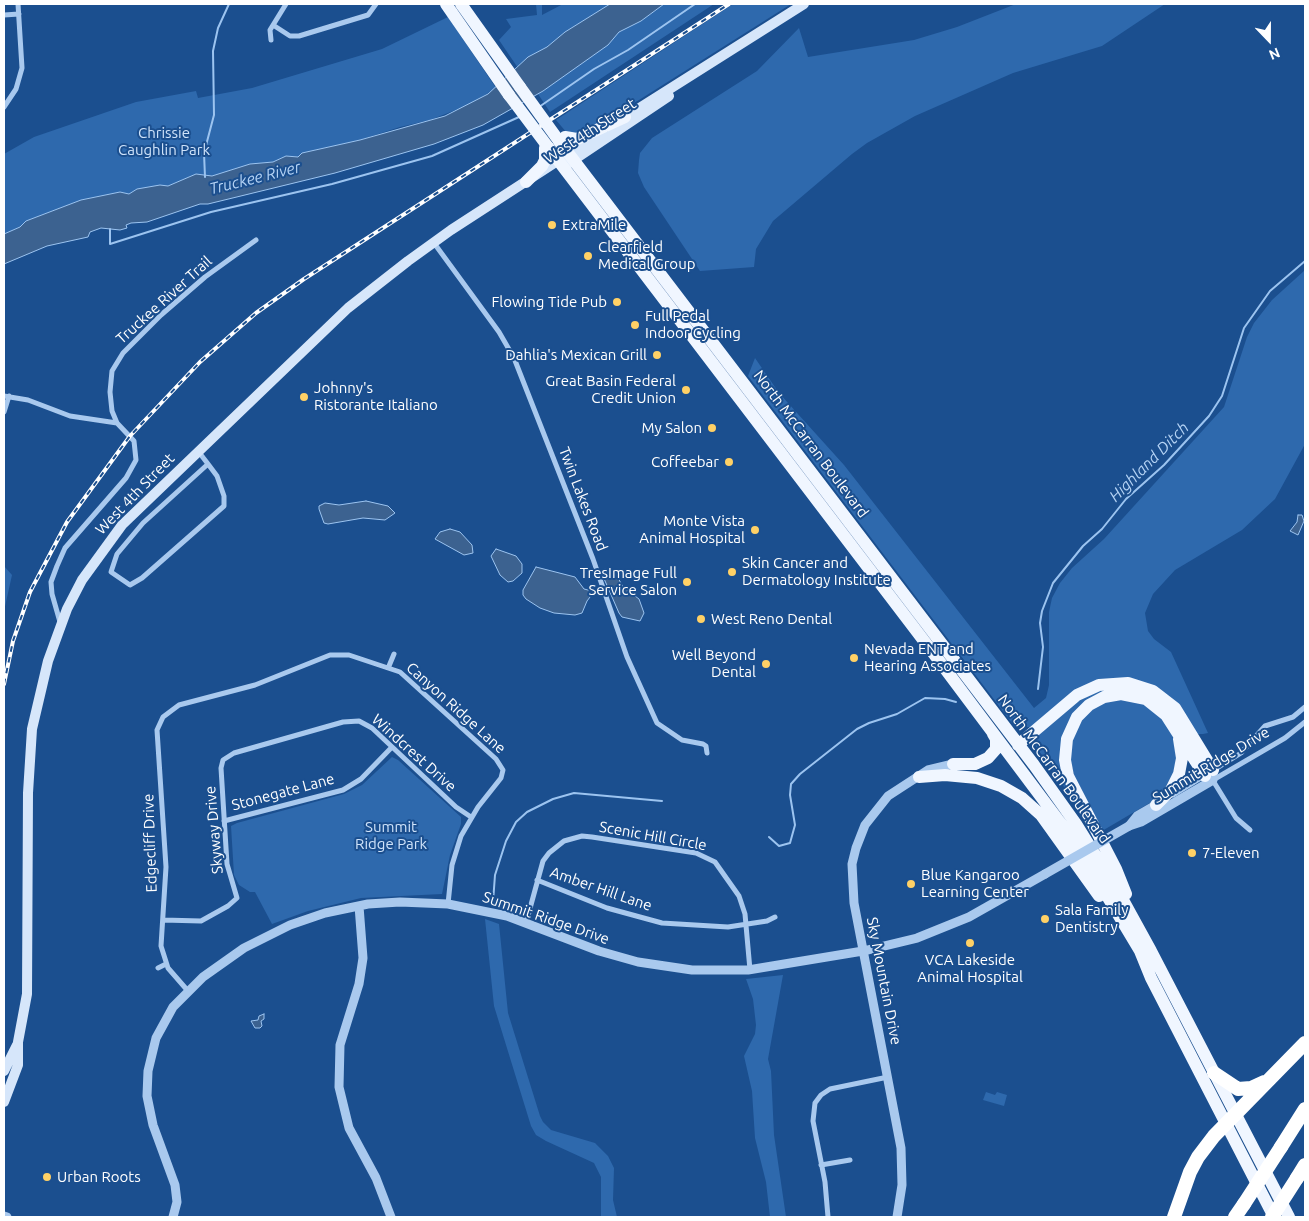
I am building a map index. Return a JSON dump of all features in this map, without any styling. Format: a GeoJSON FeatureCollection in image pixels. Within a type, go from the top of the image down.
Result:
{"type":"FeatureCollection","features":[{"type":"Feature","properties":{"kind":"highway"},"geometry":{"type":"LineString","coordinates":[[1174,1217],[1190,1172],[1198,1157],[1231,1119],[1305,1043]]}},
{"type":"Feature","properties":{"kind":"highway"},"geometry":{"type":"LineString","coordinates":[[1214,1073],[1229,1084],[1244,1090],[1258,1086],[1280,1070]]}},
{"type":"Feature","properties":{"kind":"highway"},"geometry":{"type":"LineString","coordinates":[[1235,1217],[1305,1109]]}},
{"type":"Feature","properties":{"kind":"highway"},"geometry":{"type":"LineString","coordinates":[[1273,1217],[1305,1165]]}},
{"type":"Feature","properties":{"kind":"main road"},"geometry":{"type":"LineString","coordinates":[[446,4],[460,10],[509,95],[532,125],[554,144]]}},
{"type":"Feature","properties":{"kind":"main road","name":"West 4th Street"},"geometry":{"type":"LineString","coordinates":[[434,243],[503,204],[566,161],[625,117],[804,4]]}},
{"type":"Feature","properties":{"kind":"main road","name":"North McCarran Boulevard"},"geometry":{"type":"LineString","coordinates":[[460,10],[520,87],[539,114],[554,144],[695,341],[988,726],[1077,847],[1130,934],[1151,978],[1231,1119],[1290,1217]]}},
{"type":"Feature","properties":{"kind":"main road","name":"West 4th Street"},"geometry":{"type":"LineString","coordinates":[[4,1102],[16,1074],[18,1042],[27,994],[29,761],[40,691],[61,625],[82,580],[108,542],[198,451],[348,308],[434,243],[526,182],[637,119],[755,34]]}},
{"type":"Feature","properties":{"kind":"main road"},"geometry":{"type":"LineString","coordinates":[[554,144],[578,139],[625,117]]}},
{"type":"Feature","properties":{"kind":"main road"},"geometry":{"type":"LineString","coordinates":[[526,182],[542,166],[554,144]]}},
{"type":"Feature","properties":{"kind":"main road","name":"North McCarran Boulevard"},"geometry":{"type":"LineString","coordinates":[[566,161],[706,332],[1018,744],[1076,824],[1138,927],[1214,1073],[1231,1119],[1273,1217]]}},
{"type":"Feature","properties":{"kind":"main road"},"geometry":{"type":"LineString","coordinates":[[695,341],[706,332]]}},
{"type":"Feature","properties":{"kind":"main road"},"geometry":{"type":"LineString","coordinates":[[1018,744],[1070,700],[1085,691],[1106,684],[1128,683],[1153,691],[1175,708],[1210,775]]}},
{"type":"Feature","properties":{"kind":"main road"},"geometry":{"type":"LineString","coordinates":[[1138,927],[1116,868],[1068,776],[1065,760],[1067,740],[1072,724],[1082,711],[1096,700],[1112,695],[1131,694],[1146,699],[1159,708],[1172,723],[1210,775]]}},
{"type":"Feature","properties":{"kind":"main road"},"geometry":{"type":"LineString","coordinates":[[1156,805],[1171,790],[1181,766],[1181,744],[1172,723]]}},
{"type":"Feature","properties":{"kind":"main road"},"geometry":{"type":"LineString","coordinates":[[953,764],[975,764],[994,753],[996,739],[988,726]]}},
{"type":"Feature","properties":{"kind":"main road"},"geometry":{"type":"LineString","coordinates":[[919,777],[946,775],[977,778],[1006,788],[1031,805],[1096,892],[1151,978]]}},
{"type":"Feature","properties":{"kind":"main road","name":"West 4th Street"},"geometry":{"type":"LineString","coordinates":[[4,1071],[18,1042]]}},
{"type":"Feature","properties":{"kind":"street"},"geometry":{"type":"LineString","coordinates":[[4,107],[16,89],[22,68],[18,4]]}},
{"type":"Feature","properties":{"kind":"street"},"geometry":{"type":"LineString","coordinates":[[271,40],[271,28],[286,4]]}},
{"type":"Feature","properties":{"kind":"street"},"geometry":{"type":"LineString","coordinates":[[271,28],[290,36],[300,36],[368,15],[376,4]]}},
{"type":"Feature","properties":{"kind":"street"},"geometry":{"type":"LineString","coordinates":[[4,15],[19,14]]}},
{"type":"Feature","properties":{"kind":"street","name":"Truckee River Trail"},"geometry":{"type":"LineString","coordinates":[[61,625],[52,594],[51,582],[65,548],[78,531],[118,488],[135,465],[137,455],[135,443],[117,423],[112,411],[110,392],[112,371],[122,353],[174,303],[256,240]]}},
{"type":"Feature","properties":{"kind":"street","name":"Twin Lakes Road"},"geometry":{"type":"LineString","coordinates":[[434,243],[492,322],[514,358],[593,559],[627,657],[658,722],[682,740],[706,746],[707,752]]}},
{"type":"Feature","properties":{"kind":"street"},"geometry":{"type":"LineString","coordinates":[[4,412],[6,396],[28,400],[70,416],[117,423]]}},
{"type":"Feature","properties":{"kind":"street"},"geometry":{"type":"LineString","coordinates":[[198,451],[208,464],[217,476],[224,496],[224,506],[142,578],[130,584],[110,572],[117,554],[143,524],[208,464]]}},
{"type":"Feature","properties":{"kind":"street","name":"Canyon Ridge Lane"},"geometry":{"type":"LineString","coordinates":[[389,666],[394,654]]}},
{"type":"Feature","properties":{"kind":"street","name":"Canyon Ridge Lane"},"geometry":{"type":"LineString","coordinates":[[160,721],[167,712],[179,705],[254,685],[330,656],[349,655],[389,666],[420,687],[496,759],[503,770],[501,778],[471,817]]}},
{"type":"Feature","properties":{"kind":"street","name":"Summit Ridge Drive"},"geometry":{"type":"LineString","coordinates":[[173,1217],[176,1202],[175,1184],[151,1118],[147,1082],[156,1038],[166,1017],[188,991],[229,957],[274,932],[325,913],[359,906],[400,902],[448,904],[496,913],[599,951],[638,962],[692,970],[750,970],[864,951],[912,940],[950,926],[1128,826],[1141,822],[1241,752],[1265,726],[1293,717],[1305,707]]}},
{"type":"Feature","properties":{"kind":"street","name":"Edgecliff Drive"},"geometry":{"type":"LineString","coordinates":[[160,721],[157,739],[166,867],[161,946],[166,964],[188,991]]}},
{"type":"Feature","properties":{"kind":"street","name":"Windcrest Drive"},"geometry":{"type":"LineString","coordinates":[[223,760],[234,753],[352,721],[366,724],[456,807],[471,817]]}},
{"type":"Feature","properties":{"kind":"street","name":"Summit Ridge Drive"},"geometry":{"type":"LineString","coordinates":[[1128,826],[1137,816],[1210,775],[1285,738],[1305,722]]}},
{"type":"Feature","properties":{"kind":"street","name":"Stonegate Lane"},"geometry":{"type":"LineString","coordinates":[[224,821],[343,790],[361,779],[392,747]]}},
{"type":"Feature","properties":{"kind":"street","name":"Skyway Drive"},"geometry":{"type":"LineString","coordinates":[[163,920],[201,921],[228,906],[236,898],[228,871],[221,768],[223,760]]}},
{"type":"Feature","properties":{"kind":"street","name":"Sky Mountain Drive"},"geometry":{"type":"LineString","coordinates":[[897,1217],[903,1168],[900,1136],[852,885],[856,848],[865,825],[877,807],[893,791],[933,768],[953,764]]}},
{"type":"Feature","properties":{"kind":"street"},"geometry":{"type":"LineString","coordinates":[[1210,775],[1236,818],[1250,830]]}},
{"type":"Feature","properties":{"kind":"street"},"geometry":{"type":"LineString","coordinates":[[448,904],[455,853],[471,817]]}},
{"type":"Feature","properties":{"kind":"street","name":"Scenic Hill Circle"},"geometry":{"type":"LineString","coordinates":[[526,923],[540,868],[549,853],[564,841],[574,838],[592,837],[696,854],[710,858],[720,867],[739,896],[746,925],[750,970]]}},
{"type":"Feature","properties":{"kind":"street","name":"Amber Hill Lane"},"geometry":{"type":"LineString","coordinates":[[537,880],[607,908],[644,919],[697,927],[746,925],[775,917]]}},
{"type":"Feature","properties":{"kind":"street"},"geometry":{"type":"LineString","coordinates":[[359,906],[363,941],[362,966],[359,984],[340,1045],[339,1087],[349,1128],[376,1178],[391,1217]]}},
{"type":"Feature","properties":{"kind":"street"},"geometry":{"type":"LineString","coordinates":[[158,968],[166,964]]}},
{"type":"Feature","properties":{"kind":"street"},"geometry":{"type":"LineString","coordinates":[[828,1217],[812,1116],[815,1103],[821,1095],[836,1087],[889,1077]]}},
{"type":"Feature","properties":{"kind":"street"},"geometry":{"type":"LineString","coordinates":[[821,1165],[850,1160]]}},
{"type":"Feature","properties":{"kind":"green space"},"geometry":{"type":"Polygon","coordinates":[[[536,4],[542,4],[542,15],[563,4],[610,4],[529,57],[518,68],[499,40],[511,27],[506,19],[537,15],[536,4]]]}},
{"type":"Feature","properties":{"kind":"green space"},"geometry":{"type":"Polygon","coordinates":[[[664,4],[714,4],[550,112],[538,94],[608,45],[618,32],[641,21],[664,4]]]}},
{"type":"Feature","properties":{"kind":"green space"},"geometry":{"type":"Polygon","coordinates":[[[733,4],[791,4],[639,100],[580,133],[567,133],[556,120],[733,4]]]}},
{"type":"Feature","properties":{"kind":"green space"},"geometry":{"type":"Polygon","coordinates":[[[1016,4],[1165,4],[1102,46],[1013,73],[915,116],[867,143],[773,221],[756,249],[754,267],[700,271],[644,187],[638,173],[640,153],[652,138],[757,71],[799,28],[808,57],[914,40],[957,27],[1016,4]]]}},
{"type":"Feature","properties":{"kind":"green space","name":"Chrissie Caughlin Park"},"geometry":{"type":"Polygon","coordinates":[[[448,17],[496,88],[471,104],[430,120],[400,127],[360,140],[302,153],[298,157],[286,156],[273,162],[250,164],[212,176],[196,174],[168,186],[137,189],[129,194],[120,192],[81,200],[26,221],[20,227],[4,234],[4,154],[34,137],[136,102],[196,91],[198,98],[252,88],[382,49],[448,17]]]}},
{"type":"Feature","properties":{"kind":"green space"},"geometry":{"type":"Polygon","coordinates":[[[1305,270],[1305,444],[1275,499],[1242,530],[1175,570],[1153,594],[1145,613],[1148,631],[1154,639],[1171,652],[1208,733],[1203,734],[1197,734],[1122,678],[1030,727],[1015,727],[748,376],[755,358],[779,393],[844,465],[1034,708],[1046,698],[1049,685],[1049,612],[1052,598],[1060,583],[1072,568],[1104,539],[1224,407],[1247,337],[1254,323],[1272,300],[1305,270]]]}},
{"type":"Feature","properties":{"kind":"green space"},"geometry":{"type":"Polygon","coordinates":[[[4,566],[12,575],[4,611],[4,566]]]}},
{"type":"Feature","properties":{"kind":"green space"},"geometry":{"type":"Polygon","coordinates":[[[1113,685],[1097,696],[1063,746],[1087,820],[1030,738],[1075,700],[1113,685]]]}},
{"type":"Feature","properties":{"kind":"green space"},"geometry":{"type":"Polygon","coordinates":[[[1110,700],[1136,700],[1157,712],[1172,732],[1176,757],[1174,772],[1165,788],[1153,801],[1102,831],[1075,781],[1070,758],[1074,731],[1089,710],[1110,700]]]}},
{"type":"Feature","properties":{"kind":"green space","name":"Summit Ridge Park"},"geometry":{"type":"Polygon","coordinates":[[[392,757],[398,760],[461,817],[461,824],[450,855],[442,894],[361,898],[308,911],[272,924],[255,892],[250,892],[239,885],[234,875],[231,826],[344,794],[362,785],[392,757]]]}},
{"type":"Feature","properties":{"kind":"green space"},"geometry":{"type":"Polygon","coordinates":[[[485,919],[499,924],[508,1013],[540,1116],[551,1130],[595,1143],[608,1156],[614,1168],[613,1200],[617,1217],[601,1217],[601,1177],[594,1163],[546,1141],[536,1135],[531,1126],[494,1006],[485,919]]]}},
{"type":"Feature","properties":{"kind":"green space"},"geometry":{"type":"Polygon","coordinates":[[[783,975],[768,1059],[771,1071],[774,1135],[786,1217],[770,1217],[766,1182],[755,1138],[752,1091],[744,1056],[755,1034],[756,1025],[753,999],[746,979],[783,975]]]}},
{"type":"Feature","properties":{"kind":"green space"},"geometry":{"type":"Polygon","coordinates":[[[986,1092],[995,1095],[997,1092],[1007,1095],[1004,1106],[983,1100],[986,1092]]]}},
{"type":"Feature","properties":{"kind":"water","name":"Truckee River"},"geometry":{"type":"Polygon","coordinates":[[[610,4],[664,4],[641,21],[619,32],[608,45],[543,91],[483,125],[434,144],[335,173],[208,204],[200,204],[147,222],[131,223],[126,225],[127,228],[120,230],[101,228],[90,232],[88,237],[47,246],[4,264],[4,234],[20,227],[26,221],[81,200],[120,192],[129,194],[137,189],[160,185],[168,186],[196,174],[212,176],[250,164],[273,162],[286,156],[298,157],[302,153],[360,140],[445,116],[488,94],[528,57],[547,47],[565,32],[610,4]]]}},
{"type":"Feature","properties":{"kind":"water"},"geometry":{"type":"Polygon","coordinates":[[[366,501],[388,506],[395,513],[385,520],[363,518],[328,524],[324,523],[319,509],[319,506],[325,503],[339,505],[366,501]]]}},
{"type":"Feature","properties":{"kind":"water"},"geometry":{"type":"Polygon","coordinates":[[[1298,515],[1302,515],[1304,521],[1298,535],[1290,531],[1297,522],[1298,515]]]}},
{"type":"Feature","properties":{"kind":"water"},"geometry":{"type":"Polygon","coordinates":[[[450,529],[460,532],[472,545],[473,553],[464,555],[435,539],[440,532],[450,529]]]}},
{"type":"Feature","properties":{"kind":"water"},"geometry":{"type":"Polygon","coordinates":[[[496,549],[516,556],[522,564],[522,573],[513,581],[508,582],[500,575],[491,556],[496,549]]]}},
{"type":"Feature","properties":{"kind":"water"},"geometry":{"type":"Polygon","coordinates":[[[536,567],[575,577],[584,589],[592,591],[593,593],[582,613],[575,615],[554,613],[540,608],[526,599],[523,595],[523,590],[536,567]]]}},
{"type":"Feature","properties":{"kind":"water"},"geometry":{"type":"Polygon","coordinates":[[[605,569],[616,574],[623,587],[639,599],[644,613],[640,621],[622,617],[619,613],[602,574],[605,569]]]}},
{"type":"Feature","properties":{"kind":"water"},"geometry":{"type":"Polygon","coordinates":[[[264,1014],[264,1019],[261,1021],[262,1026],[255,1028],[251,1021],[258,1020],[259,1016],[264,1014]]]}},
{"type":"Feature","properties":{"kind":"waterway","name":"Truckee River"},"geometry":{"type":"LineString","coordinates":[[205,177],[204,153],[214,115],[213,51],[218,28],[229,4]]}},
{"type":"Feature","properties":{"kind":"waterway"},"geometry":{"type":"LineString","coordinates":[[539,107],[695,4]]}},
{"type":"Feature","properties":{"kind":"waterway"},"geometry":{"type":"LineString","coordinates":[[110,229],[110,244],[211,212],[332,184],[432,156],[519,117]]}},
{"type":"Feature","properties":{"kind":"waterway","name":"Highland Ditch"},"geometry":{"type":"LineString","coordinates":[[1038,689],[1043,647],[1040,623],[1042,611],[1053,583],[1083,546],[1102,529],[1126,499],[1164,465],[1209,416],[1222,396],[1244,328],[1270,291],[1305,261]]}},
{"type":"Feature","properties":{"kind":"waterway","name":"Highland Ditch"},"geometry":{"type":"LineString","coordinates":[[769,837],[779,846],[790,843],[795,825],[790,795],[791,784],[800,774],[857,729],[897,714],[925,698],[945,699],[956,702]]}},
{"type":"Feature","properties":{"kind":"waterway","name":"Highland Ditch"},"geometry":{"type":"LineString","coordinates":[[493,902],[495,875],[506,841],[516,822],[527,812],[553,799],[574,793],[662,801]]}},
{"type":"Feature","properties":{"kind":"railway"},"geometry":{"type":"LineString","coordinates":[[4,684],[13,641],[30,592],[67,522],[130,436],[200,362],[256,313],[304,279],[729,4]]}},
{"type":"Feature","properties":{"kind":"place","name":"ExtraMile"},"geometry":{"type":"Point","coordinates":[552,225]}},
{"type":"Feature","properties":{"kind":"place","name":"Clearfield Medical Group"},"geometry":{"type":"Point","coordinates":[588,256]}},
{"type":"Feature","properties":{"kind":"place","name":"Flowing Tide Pub"},"geometry":{"type":"Point","coordinates":[617,302]}},
{"type":"Feature","properties":{"kind":"place","name":"Full Pedal Indoor Cycling"},"geometry":{"type":"Point","coordinates":[635,325]}},
{"type":"Feature","properties":{"kind":"place","name":"Dahlia's Mexican Grill"},"geometry":{"type":"Point","coordinates":[657,355]}},
{"type":"Feature","properties":{"kind":"place","name":"Great Basin Federal Credit Union"},"geometry":{"type":"Point","coordinates":[686,390]}},
{"type":"Feature","properties":{"kind":"place","name":"Johnny's Ristorante Italiano"},"geometry":{"type":"Point","coordinates":[304,397]}},
{"type":"Feature","properties":{"kind":"place","name":"My Salon"},"geometry":{"type":"Point","coordinates":[712,428]}},
{"type":"Feature","properties":{"kind":"place","name":"Coffeebar"},"geometry":{"type":"Point","coordinates":[729,462]}},
{"type":"Feature","properties":{"kind":"place","name":"Monte Vista Animal Hospital"},"geometry":{"type":"Point","coordinates":[755,530]}},
{"type":"Feature","properties":{"kind":"place","name":"Skin Cancer and Dermatology Institute"},"geometry":{"type":"Point","coordinates":[732,572]}},
{"type":"Feature","properties":{"kind":"place","name":"TresImage Full Service Salon"},"geometry":{"type":"Point","coordinates":[687,582]}},
{"type":"Feature","properties":{"kind":"place","name":"West Reno Dental"},"geometry":{"type":"Point","coordinates":[701,619]}},
{"type":"Feature","properties":{"kind":"place","name":"Nevada ENT and Hearing Associates"},"geometry":{"type":"Point","coordinates":[854,658]}},
{"type":"Feature","properties":{"kind":"place","name":"Well Beyond Dental"},"geometry":{"type":"Point","coordinates":[766,664]}},
{"type":"Feature","properties":{"kind":"place","name":"7-Eleven"},"geometry":{"type":"Point","coordinates":[1192,853]}},
{"type":"Feature","properties":{"kind":"place","name":"Blue Kangaroo Learning Center"},"geometry":{"type":"Point","coordinates":[911,884]}},
{"type":"Feature","properties":{"kind":"place","name":"Sala Family Dentistry"},"geometry":{"type":"Point","coordinates":[1045,919]}},
{"type":"Feature","properties":{"kind":"place","name":"VCA Lakeside Animal Hospital"},"geometry":{"type":"Point","coordinates":[970,943]}},
{"type":"Feature","properties":{"kind":"place","name":"Urban Roots"},"geometry":{"type":"Point","coordinates":[47,1177]}}]}
